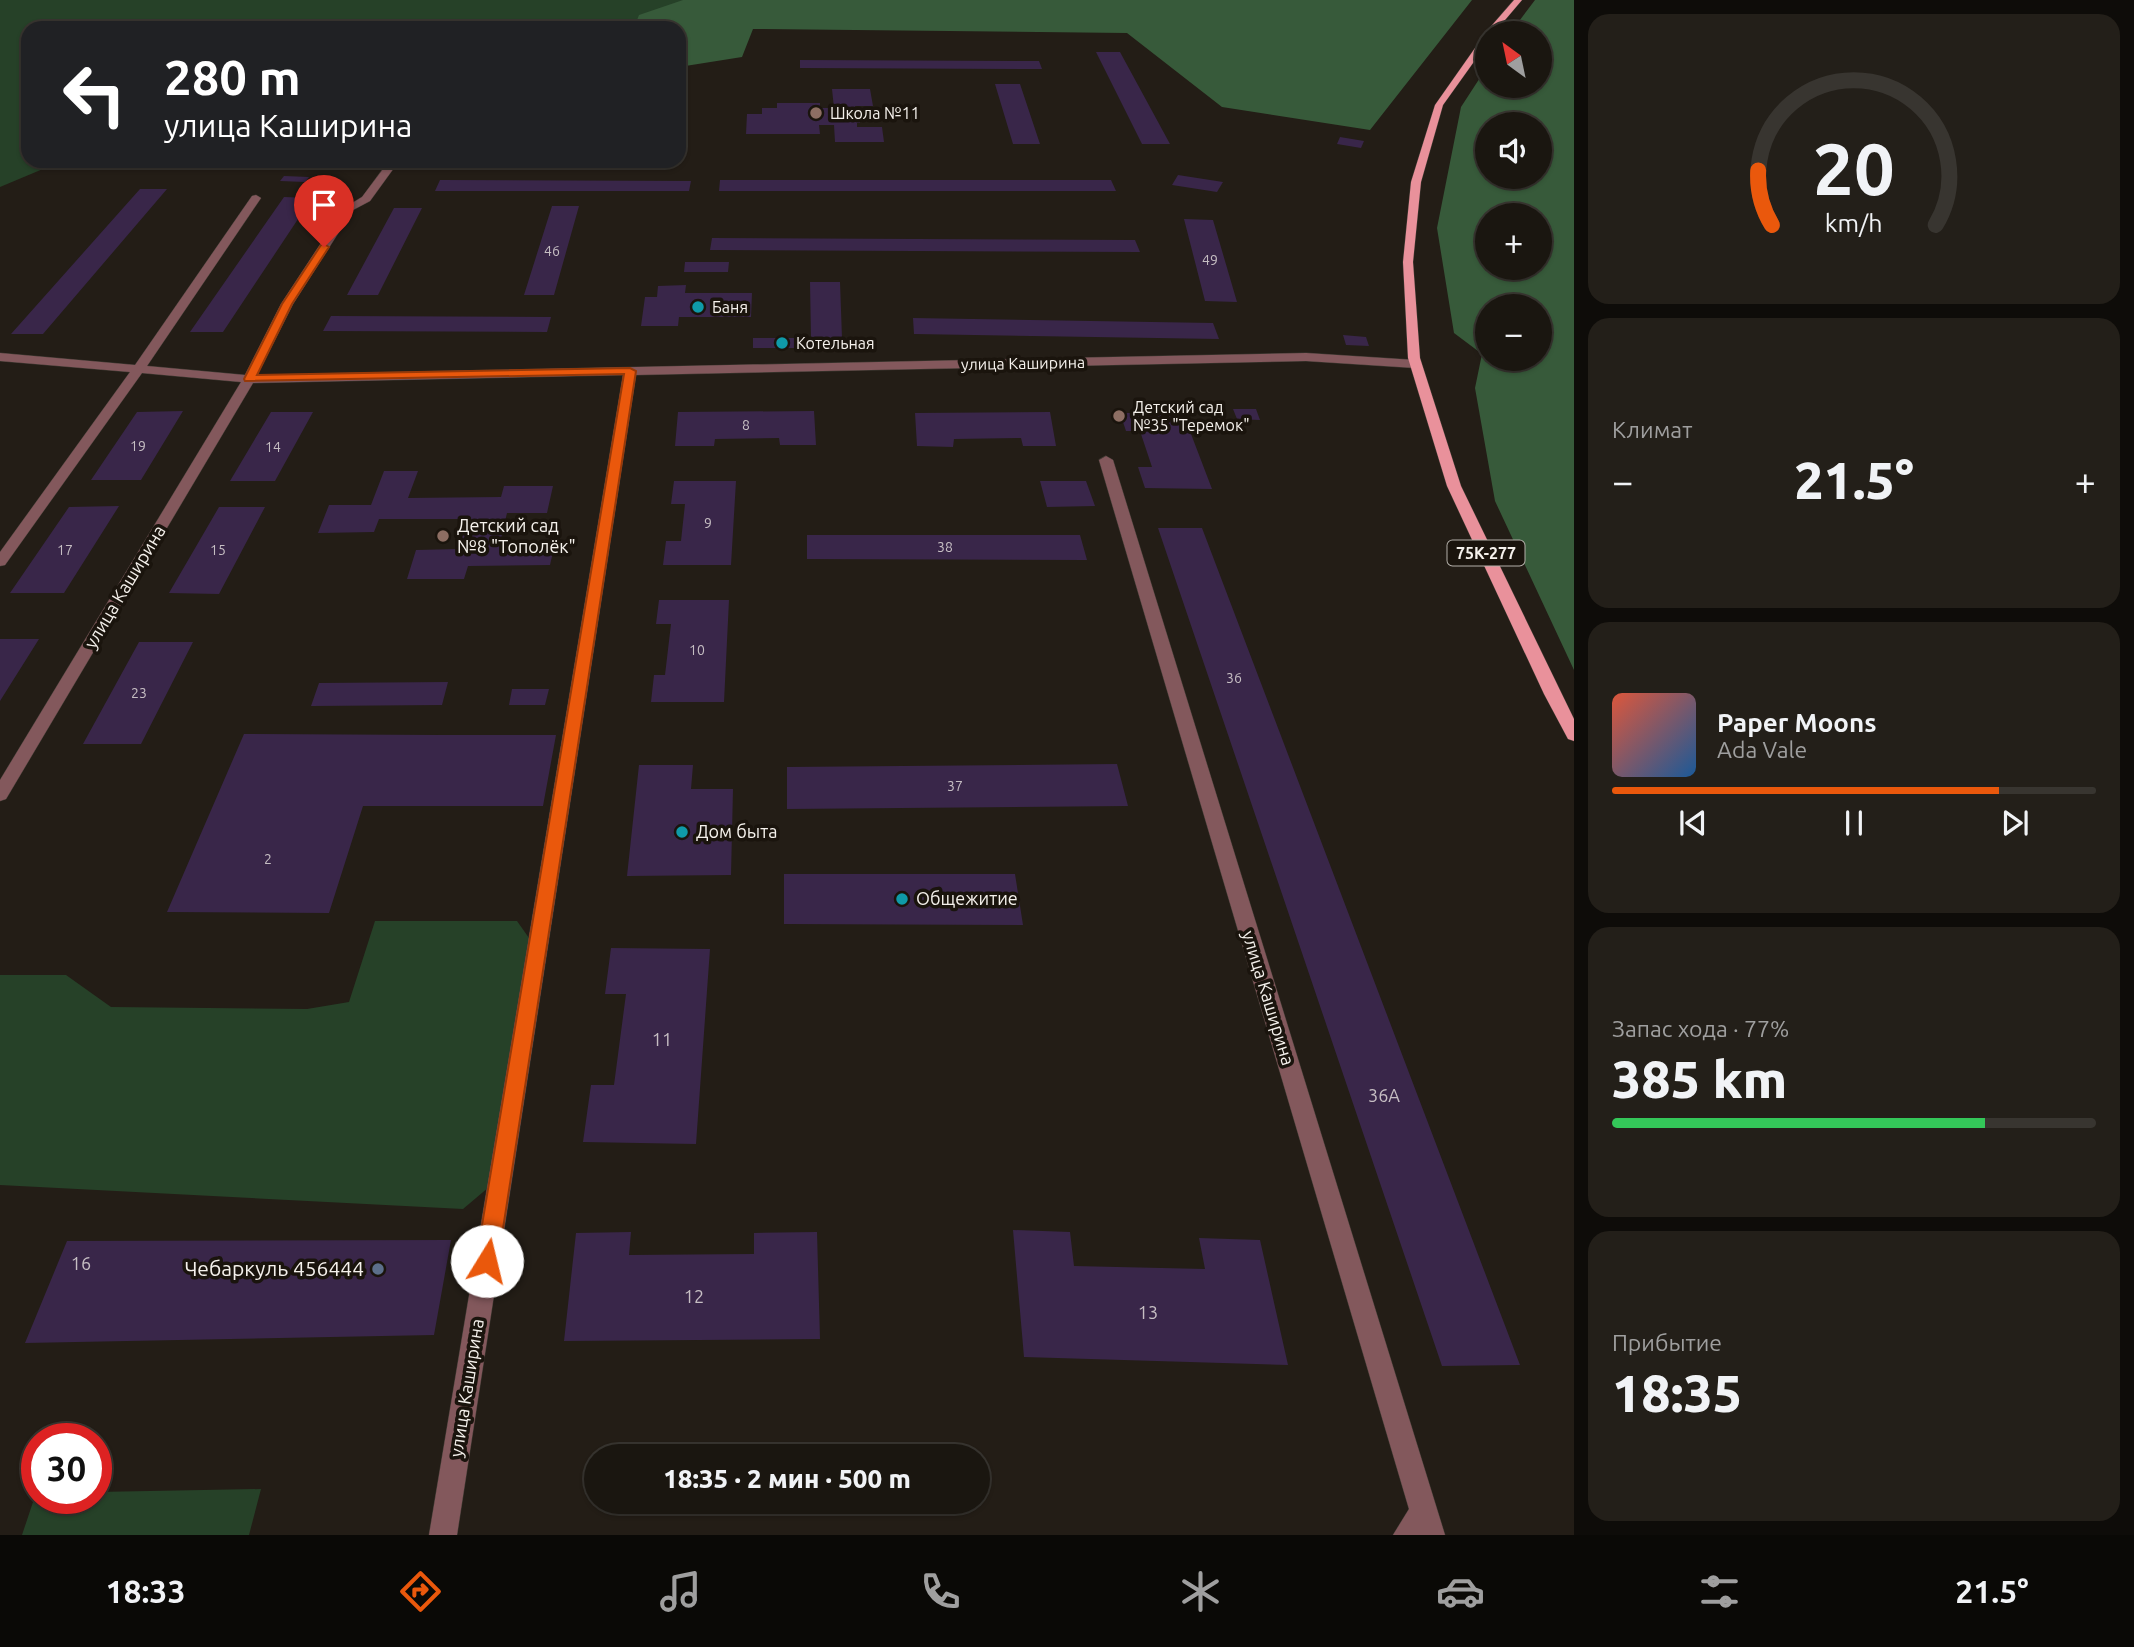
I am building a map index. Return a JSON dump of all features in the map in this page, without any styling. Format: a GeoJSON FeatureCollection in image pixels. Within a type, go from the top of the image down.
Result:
{"type":"FeatureCollection","features":[{"type":"Feature","properties":{"kind":"main road","name":"75К-277"},"geometry":{"type":"LineString","coordinates":[[1501,21],[1518,0]]}},
{"type":"Feature","properties":{"kind":"main road","name":"75К-277"},"geometry":{"type":"LineString","coordinates":[[1475,55],[1439,105],[1416,182],[1408,262],[1415,364],[1454,485],[1574,735]]}},
{"type":"Feature","properties":{"kind":"street","name":"улица Каширина"},"geometry":{"type":"LineString","coordinates":[[0,794],[249,379],[287,304],[349,208],[366,199],[389,168]]}},
{"type":"Feature","properties":{"kind":"street"},"geometry":{"type":"LineString","coordinates":[[0,562],[138,370],[256,198]]}},
{"type":"Feature","properties":{"kind":"street","name":"улица Каширина"},"geometry":{"type":"LineString","coordinates":[[0,357],[249,379],[1306,357],[1415,364]]}},
{"type":"Feature","properties":{"kind":"street","name":"улица Каширина"},"geometry":{"type":"LineString","coordinates":[[443,1535],[630,371]]}},
{"type":"Feature","properties":{"kind":"street","name":"улица Каширина"},"geometry":{"type":"LineString","coordinates":[[1106,460],[1428,1523]]}},
{"type":"Feature","properties":{"kind":"street"},"geometry":{"type":"LineString","coordinates":[[1407,1535],[1428,1523]]}},
{"type":"Feature","properties":{"kind":"green space"},"geometry":{"type":"Polygon","coordinates":[[[0,0],[767,0],[672,21],[21,21],[21,168],[45,168],[0,187],[0,0]]]}},
{"type":"Feature","properties":{"kind":"green space"},"geometry":{"type":"Polygon","coordinates":[[[683,0],[1472,0],[1370,130],[1222,107],[1127,33],[753,29],[742,57],[686,66],[686,21],[637,21],[639,15],[683,0]]]}},
{"type":"Feature","properties":{"kind":"green space"},"geometry":{"type":"Polygon","coordinates":[[[1535,0],[1574,0],[1574,670],[1495,501],[1475,388],[1478,371],[1552,371],[1552,294],[1475,294],[1475,349],[1454,333],[1437,228],[1461,107],[1475,85],[1475,98],[1552,98],[1552,21],[1519,21],[1535,0]]]}},
{"type":"Feature","properties":{"kind":"green space"},"geometry":{"type":"Polygon","coordinates":[[[375,921],[517,921],[529,938],[489,1187],[463,1209],[0,1185],[0,975],[66,975],[111,1007],[307,1009],[349,1002],[375,921]]]}},
{"type":"Feature","properties":{"kind":"green space"},"geometry":{"type":"Polygon","coordinates":[[[261,1489],[249,1535],[22,1535],[29,1514],[112,1514],[112,1492],[261,1489]]]}},
{"type":"Feature","properties":{"kind":"building"},"geometry":{"type":"Polygon","coordinates":[[[1096,52],[1120,52],[1170,144],[1142,144],[1096,52]]]}},
{"type":"Feature","properties":{"kind":"building"},"geometry":{"type":"Polygon","coordinates":[[[800,60],[1039,61],[1042,69],[800,68],[800,60]]]}},
{"type":"Feature","properties":{"kind":"building"},"geometry":{"type":"Polygon","coordinates":[[[995,84],[1020,84],[1040,144],[1013,144],[995,84]]]}},
{"type":"Feature","properties":{"kind":"building"},"geometry":{"type":"Polygon","coordinates":[[[832,89],[870,89],[873,106],[855,106],[855,110],[859,110],[860,123],[857,123],[857,127],[882,127],[884,142],[835,142],[834,125],[819,125],[820,134],[746,134],[747,114],[762,114],[762,108],[777,108],[777,103],[820,103],[820,108],[834,108],[832,89]]]}},
{"type":"Feature","properties":{"kind":"building"},"geometry":{"type":"Polygon","coordinates":[[[1340,137],[1364,141],[1361,148],[1337,144],[1340,137]]]}},
{"type":"Feature","properties":{"kind":"building"},"geometry":{"type":"Polygon","coordinates":[[[1178,175],[1223,182],[1217,192],[1172,185],[1178,175]]]}},
{"type":"Feature","properties":{"kind":"building"},"geometry":{"type":"Polygon","coordinates":[[[284,176],[309,177],[305,182],[280,181],[284,176]]]}},
{"type":"Feature","properties":{"kind":"building"},"geometry":{"type":"Polygon","coordinates":[[[440,180],[691,181],[689,191],[435,191],[440,180]]]}},
{"type":"Feature","properties":{"kind":"building"},"geometry":{"type":"Polygon","coordinates":[[[720,180],[1111,180],[1116,191],[719,191],[720,180]]]}},
{"type":"Feature","properties":{"kind":"building"},"geometry":{"type":"Polygon","coordinates":[[[140,189],[167,189],[43,334],[11,334],[140,189]]]}},
{"type":"Feature","properties":{"kind":"building"},"geometry":{"type":"Polygon","coordinates":[[[284,197],[312,198],[223,332],[190,332],[284,197]]]}},
{"type":"Feature","properties":{"kind":"building"},"geometry":{"type":"Polygon","coordinates":[[[552,206],[579,206],[554,295],[524,295],[552,206]]]}},
{"type":"Feature","properties":{"kind":"building"},"geometry":{"type":"Polygon","coordinates":[[[394,208],[422,208],[378,295],[347,295],[394,208]]]}},
{"type":"Feature","properties":{"kind":"building"},"geometry":{"type":"Polygon","coordinates":[[[1184,219],[1213,220],[1237,302],[1205,301],[1184,219]]]}},
{"type":"Feature","properties":{"kind":"building"},"geometry":{"type":"Polygon","coordinates":[[[712,238],[1135,240],[1140,252],[710,250],[712,238]]]}},
{"type":"Feature","properties":{"kind":"building"},"geometry":{"type":"Polygon","coordinates":[[[685,262],[729,262],[728,272],[684,272],[685,262]]]}},
{"type":"Feature","properties":{"kind":"building"},"geometry":{"type":"Polygon","coordinates":[[[810,282],[840,282],[842,338],[811,338],[810,282]]]}},
{"type":"Feature","properties":{"kind":"building","name":"Баня"},"geometry":{"type":"Polygon","coordinates":[[[686,285],[685,293],[752,293],[751,317],[679,317],[678,326],[641,326],[645,297],[657,297],[658,286],[686,285]]]}},
{"type":"Feature","properties":{"kind":"building"},"geometry":{"type":"Polygon","coordinates":[[[331,316],[551,317],[547,332],[323,331],[331,316]]]}},
{"type":"Feature","properties":{"kind":"building"},"geometry":{"type":"Polygon","coordinates":[[[913,318],[1213,323],[1219,339],[914,334],[913,318]]]}},
{"type":"Feature","properties":{"kind":"building"},"geometry":{"type":"Polygon","coordinates":[[[1343,335],[1366,337],[1369,346],[1346,345],[1343,335]]]}},
{"type":"Feature","properties":{"kind":"building","name":"Котельная"},"geometry":{"type":"Polygon","coordinates":[[[753,338],[811,338],[811,348],[753,348],[753,338]]]}},
{"type":"Feature","properties":{"kind":"building"},"geometry":{"type":"Polygon","coordinates":[[[1233,409],[1256,409],[1260,420],[1237,419],[1233,409]]]}},
{"type":"Feature","properties":{"kind":"building"},"geometry":{"type":"Polygon","coordinates":[[[183,411],[141,480],[91,480],[137,412],[183,411]]]}},
{"type":"Feature","properties":{"kind":"building"},"geometry":{"type":"Polygon","coordinates":[[[814,411],[816,445],[780,445],[779,438],[715,439],[714,446],[675,446],[678,412],[814,411]]]}},
{"type":"Feature","properties":{"kind":"building"},"geometry":{"type":"Polygon","coordinates":[[[271,412],[313,412],[275,481],[230,481],[271,412]]]}},
{"type":"Feature","properties":{"kind":"building"},"geometry":{"type":"Polygon","coordinates":[[[1050,412],[1056,446],[1023,446],[1021,438],[954,439],[953,447],[917,446],[915,413],[1050,412]]]}},
{"type":"Feature","properties":{"kind":"building"},"geometry":{"type":"Polygon","coordinates":[[[1120,413],[1183,413],[1212,489],[1145,488],[1138,467],[1152,467],[1140,431],[1126,431],[1120,413]]]}},
{"type":"Feature","properties":{"kind":"building"},"geometry":{"type":"Polygon","coordinates":[[[384,471],[418,471],[408,498],[501,497],[504,486],[553,486],[547,513],[507,513],[500,543],[555,543],[550,565],[468,566],[464,579],[407,579],[416,550],[459,549],[468,519],[379,519],[374,532],[318,533],[329,505],[371,505],[384,471]]]}},
{"type":"Feature","properties":{"kind":"building"},"geometry":{"type":"Polygon","coordinates":[[[674,481],[736,481],[731,565],[663,565],[666,541],[681,541],[685,504],[671,504],[674,481]]]}},
{"type":"Feature","properties":{"kind":"building"},"geometry":{"type":"Polygon","coordinates":[[[1040,481],[1086,481],[1095,506],[1047,507],[1040,481]]]}},
{"type":"Feature","properties":{"kind":"building"},"geometry":{"type":"Polygon","coordinates":[[[119,506],[64,593],[10,593],[69,507],[119,506]]]}},
{"type":"Feature","properties":{"kind":"building"},"geometry":{"type":"Polygon","coordinates":[[[219,507],[265,507],[219,594],[169,593],[219,507]]]}},
{"type":"Feature","properties":{"kind":"building"},"geometry":{"type":"Polygon","coordinates":[[[1158,528],[1202,528],[1520,1365],[1442,1366],[1158,528]]]}},
{"type":"Feature","properties":{"kind":"building"},"geometry":{"type":"Polygon","coordinates":[[[807,535],[1080,535],[1087,560],[807,559],[807,535]]]}},
{"type":"Feature","properties":{"kind":"building"},"geometry":{"type":"Polygon","coordinates":[[[659,600],[729,600],[724,702],[651,702],[654,675],[665,675],[671,624],[656,624],[659,600]]]}},
{"type":"Feature","properties":{"kind":"building"},"geometry":{"type":"Polygon","coordinates":[[[0,639],[39,639],[0,701],[0,639]]]}},
{"type":"Feature","properties":{"kind":"building"},"geometry":{"type":"Polygon","coordinates":[[[139,642],[193,642],[141,744],[83,744],[139,642]]]}},
{"type":"Feature","properties":{"kind":"building"},"geometry":{"type":"Polygon","coordinates":[[[448,682],[442,705],[311,706],[319,683],[448,682]]]}},
{"type":"Feature","properties":{"kind":"building"},"geometry":{"type":"Polygon","coordinates":[[[512,689],[549,689],[545,705],[509,705],[512,689]]]}},
{"type":"Feature","properties":{"kind":"building"},"geometry":{"type":"Polygon","coordinates":[[[244,734],[556,735],[543,806],[363,806],[329,913],[167,912],[244,734]]]}},
{"type":"Feature","properties":{"kind":"building"},"geometry":{"type":"Polygon","coordinates":[[[1117,764],[1128,806],[787,809],[787,767],[1117,764]]]}},
{"type":"Feature","properties":{"kind":"building","name":"Дом быта"},"geometry":{"type":"Polygon","coordinates":[[[639,765],[693,765],[691,789],[733,789],[731,875],[627,876],[639,765]]]}},
{"type":"Feature","properties":{"kind":"building","name":"Общежитие"},"geometry":{"type":"Polygon","coordinates":[[[784,874],[1015,874],[1023,925],[784,924],[784,874]]]}},
{"type":"Feature","properties":{"kind":"building"},"geometry":{"type":"Polygon","coordinates":[[[611,948],[710,949],[696,1144],[583,1142],[591,1085],[614,1085],[626,994],[605,994],[611,948]]]}},
{"type":"Feature","properties":{"kind":"building"},"geometry":{"type":"Polygon","coordinates":[[[1013,1230],[1070,1232],[1074,1266],[1205,1269],[1199,1238],[1260,1240],[1288,1365],[1024,1357],[1013,1230]]]}},
{"type":"Feature","properties":{"kind":"building"},"geometry":{"type":"Polygon","coordinates":[[[631,1232],[629,1255],[754,1254],[754,1233],[817,1232],[820,1339],[564,1341],[576,1233],[631,1232]]]}},
{"type":"Feature","properties":{"kind":"building"},"geometry":{"type":"Polygon","coordinates":[[[451,1240],[434,1335],[25,1343],[67,1241],[451,1240]]]}},
{"type":"Feature","properties":{"kind":"place","name":"Школа №11"},"geometry":{"type":"Point","coordinates":[816,113]}},
{"type":"Feature","properties":{"kind":"place","name":"Баня"},"geometry":{"type":"Point","coordinates":[698,307]}},
{"type":"Feature","properties":{"kind":"place","name":"Котельная"},"geometry":{"type":"Point","coordinates":[782,343]}},
{"type":"Feature","properties":{"kind":"place","name":"Детский сад №35 \"Теремок\""},"geometry":{"type":"Point","coordinates":[1119,416]}},
{"type":"Feature","properties":{"kind":"place","name":"Детский сад №8 \"Тополёк\""},"geometry":{"type":"Point","coordinates":[443,536]}},
{"type":"Feature","properties":{"kind":"place","name":"Дом быта"},"geometry":{"type":"Point","coordinates":[682,832]}},
{"type":"Feature","properties":{"kind":"place","name":"Общежитие"},"geometry":{"type":"Point","coordinates":[902,899]}},
{"type":"Feature","properties":{"kind":"place","name":"Чебаpкуль 456444"},"geometry":{"type":"Point","coordinates":[378,1269]}},
{"type":"Feature","properties":{"kind":"route"},"geometry":{"type":"LineString","coordinates":[[324,247],[287,304],[249,379],[630,371],[487,1261]]}}]}
